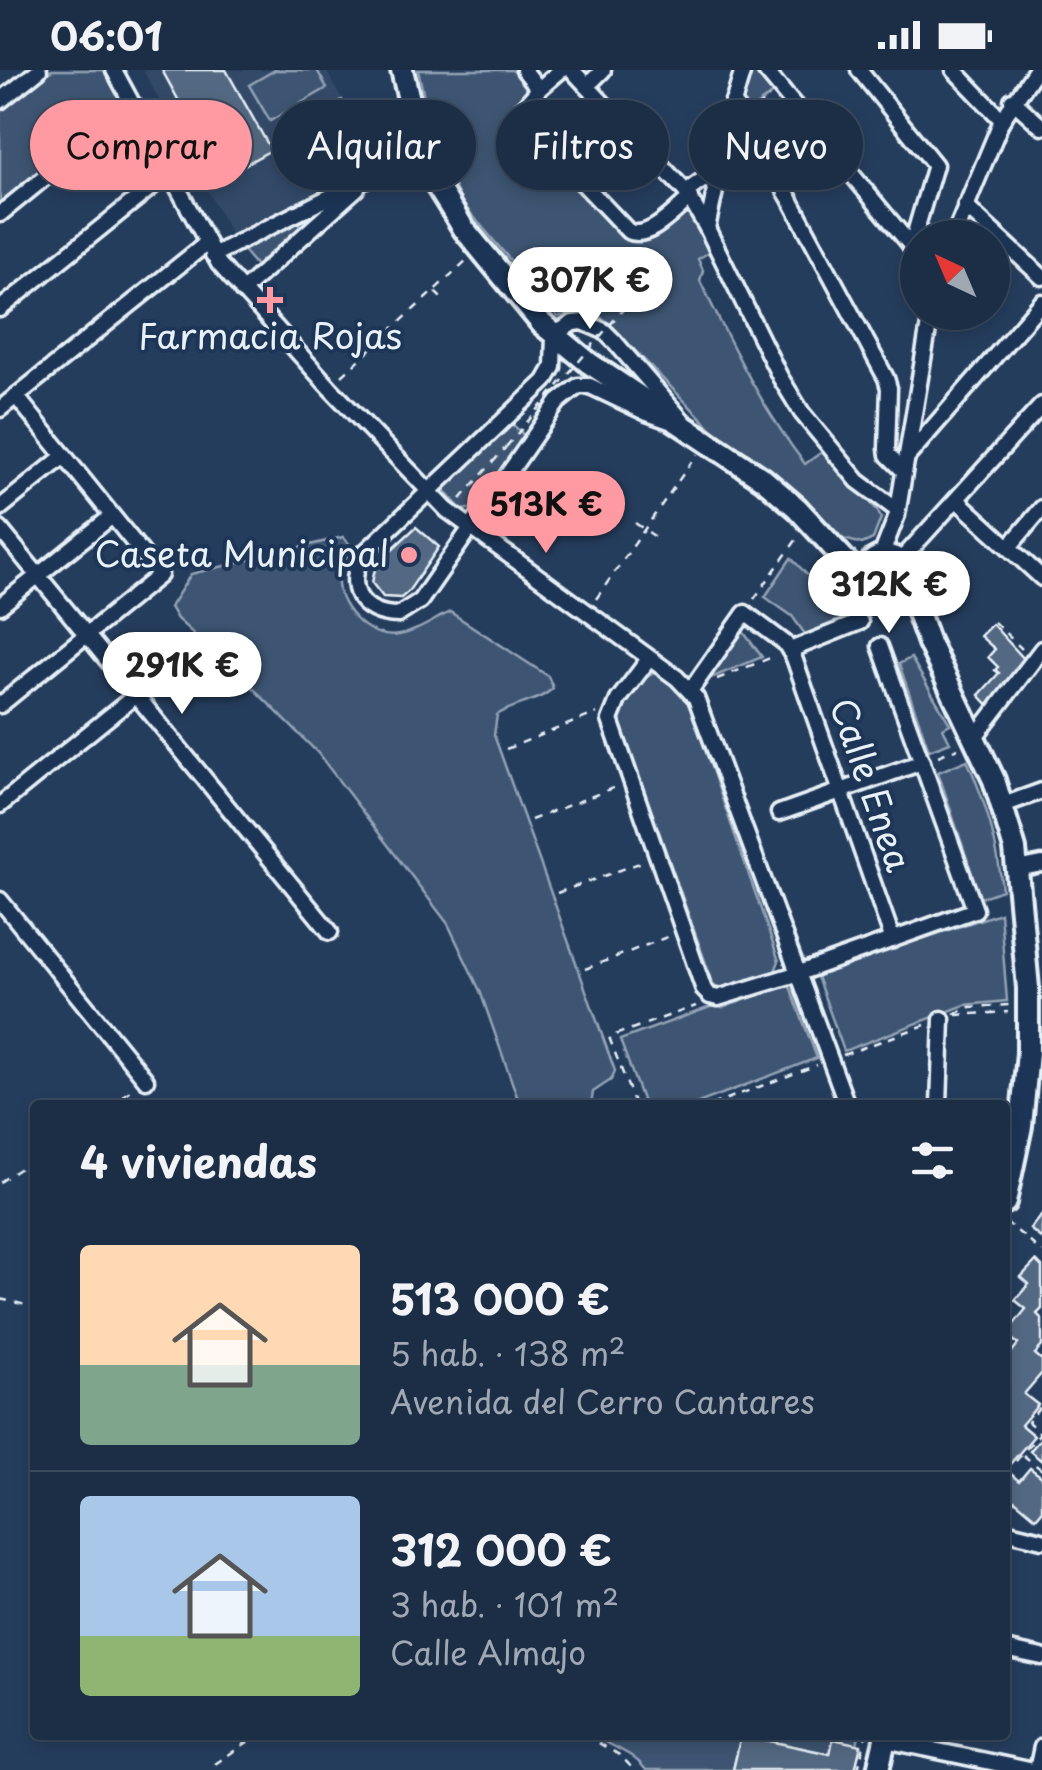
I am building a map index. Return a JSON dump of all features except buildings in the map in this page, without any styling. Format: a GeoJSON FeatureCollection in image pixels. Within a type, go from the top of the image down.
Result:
{"type":"FeatureCollection","features":[{"type":"Feature","properties":{"kind":"main road"},"geometry":{"type":"LineString","coordinates":[[402,70],[409,100]]}},
{"type":"Feature","properties":{"kind":"main road"},"geometry":{"type":"LineString","coordinates":[[439,190],[554,346],[589,363],[779,491],[930,643]]}},
{"type":"Feature","properties":{"kind":"main road"},"geometry":{"type":"LineString","coordinates":[[829,541],[850,554],[891,564]]}},
{"type":"Feature","properties":{"kind":"main road"},"geometry":{"type":"LineString","coordinates":[[874,590],[867,569],[891,564]]}},
{"type":"Feature","properties":{"kind":"main road"},"geometry":{"type":"LineString","coordinates":[[874,590],[895,595],[891,564]]}},
{"type":"Feature","properties":{"kind":"main road"},"geometry":{"type":"LineString","coordinates":[[891,564],[976,739],[1003,805],[1017,869],[1028,1007],[1023,1122],[1010,1158]]}},
{"type":"Feature","properties":{"kind":"main road"},"geometry":{"type":"LineString","coordinates":[[878,1770],[879,1740]]}},
{"type":"Feature","properties":{"kind":"street"},"geometry":{"type":"LineString","coordinates":[[0,102],[39,70]]}},
{"type":"Feature","properties":{"kind":"street"},"geometry":{"type":"LineString","coordinates":[[114,70],[131,100]]}},
{"type":"Feature","properties":{"kind":"street"},"geometry":{"type":"LineString","coordinates":[[524,70],[539,89]]}},
{"type":"Feature","properties":{"kind":"street"},"geometry":{"type":"LineString","coordinates":[[561,70],[521,110],[521,118],[631,233],[645,233],[693,190]]}},
{"type":"Feature","properties":{"kind":"street"},"geometry":{"type":"LineString","coordinates":[[572,70],[688,195],[802,412],[858,481],[897,513]]}},
{"type":"Feature","properties":{"kind":"street"},"geometry":{"type":"LineString","coordinates":[[587,86],[603,70]]}},
{"type":"Feature","properties":{"kind":"street"},"geometry":{"type":"LineString","coordinates":[[734,100],[743,70]]}},
{"type":"Feature","properties":{"kind":"street"},"geometry":{"type":"LineString","coordinates":[[766,70],[900,233]]}},
{"type":"Feature","properties":{"kind":"street"},"geometry":{"type":"LineString","coordinates":[[859,70],[936,165],[922,220]]}},
{"type":"Feature","properties":{"kind":"street"},"geometry":{"type":"LineString","coordinates":[[954,70],[1002,120]]}},
{"type":"Feature","properties":{"kind":"street"},"geometry":{"type":"LineString","coordinates":[[960,220],[1012,100],[1036,70]]}},
{"type":"Feature","properties":{"kind":"street"},"geometry":{"type":"LineString","coordinates":[[1012,100],[1042,127]]}},
{"type":"Feature","properties":{"kind":"street"},"geometry":{"type":"LineString","coordinates":[[0,214],[30,190]]}},
{"type":"Feature","properties":{"kind":"street"},"geometry":{"type":"LineString","coordinates":[[0,309],[148,190]]}},
{"type":"Feature","properties":{"kind":"street"},"geometry":{"type":"LineString","coordinates":[[179,190],[210,249],[242,291],[428,493],[690,691],[843,1100]]}},
{"type":"Feature","properties":{"kind":"street"},"geometry":{"type":"LineString","coordinates":[[0,409],[210,249],[339,190]]}},
{"type":"Feature","properties":{"kind":"street"},"geometry":{"type":"LineString","coordinates":[[242,291],[354,190]]}},
{"type":"Feature","properties":{"kind":"street"},"geometry":{"type":"LineString","coordinates":[[707,228],[715,190]]}},
{"type":"Feature","properties":{"kind":"street"},"geometry":{"type":"LineString","coordinates":[[785,190],[886,378],[888,455],[904,465]]}},
{"type":"Feature","properties":{"kind":"street"},"geometry":{"type":"LineString","coordinates":[[965,206],[1042,277]]}},
{"type":"Feature","properties":{"kind":"street"},"geometry":{"type":"LineString","coordinates":[[904,465],[1042,302]]}},
{"type":"Feature","properties":{"kind":"street"},"geometry":{"type":"LineString","coordinates":[[574,323],[594,325],[604,331],[688,428],[590,386],[571,389],[411,610],[398,615],[370,610],[356,588],[357,564],[373,543],[545,381],[553,366],[554,346],[574,323]]}},
{"type":"Feature","properties":{"kind":"street"},"geometry":{"type":"LineString","coordinates":[[891,564],[928,330]]}},
{"type":"Feature","properties":{"kind":"street"},"geometry":{"type":"LineString","coordinates":[[0,705],[160,575],[16,396]]}},
{"type":"Feature","properties":{"kind":"street"},"geometry":{"type":"LineString","coordinates":[[891,564],[957,500],[1042,405]]}},
{"type":"Feature","properties":{"kind":"street"},"geometry":{"type":"LineString","coordinates":[[0,508],[64,456]]}},
{"type":"Feature","properties":{"kind":"street"},"geometry":{"type":"LineString","coordinates":[[957,500],[1042,578]]}},
{"type":"Feature","properties":{"kind":"street"},"geometry":{"type":"LineString","coordinates":[[1008,547],[1042,508]]}},
{"type":"Feature","properties":{"kind":"street"},"geometry":{"type":"LineString","coordinates":[[0,606],[112,516]]}},
{"type":"Feature","properties":{"kind":"street"},"geometry":{"type":"LineString","coordinates":[[0,529],[330,932]]}},
{"type":"Feature","properties":{"kind":"street"},"geometry":{"type":"LineString","coordinates":[[690,691],[744,613],[790,650],[860,622]]}},
{"type":"Feature","properties":{"kind":"street"},"geometry":{"type":"LineString","coordinates":[[649,659],[618,700],[610,720],[704,990],[718,998],[975,910],[880,646]]}},
{"type":"Feature","properties":{"kind":"street","name":"Calle Enea"},"geometry":{"type":"LineString","coordinates":[[790,650],[893,940]]}},
{"type":"Feature","properties":{"kind":"street"},"geometry":{"type":"LineString","coordinates":[[976,739],[1038,654]]}},
{"type":"Feature","properties":{"kind":"street"},"geometry":{"type":"LineString","coordinates":[[0,806],[136,695]]}},
{"type":"Feature","properties":{"kind":"street"},"geometry":{"type":"LineString","coordinates":[[779,813],[922,762]]}},
{"type":"Feature","properties":{"kind":"street"},"geometry":{"type":"LineString","coordinates":[[1003,805],[1042,791]]}},
{"type":"Feature","properties":{"kind":"street"},"geometry":{"type":"LineString","coordinates":[[1017,869],[1042,864]]}},
{"type":"Feature","properties":{"kind":"street"},"geometry":{"type":"LineString","coordinates":[[0,900],[146,1080]]}},
{"type":"Feature","properties":{"kind":"street"},"geometry":{"type":"LineString","coordinates":[[939,1100],[942,1018]]}},
{"type":"Feature","properties":{"kind":"street"},"geometry":{"type":"LineString","coordinates":[[1010,1532],[1042,1540]]}},
{"type":"Feature","properties":{"kind":"street"},"geometry":{"type":"LineString","coordinates":[[1010,1650],[1042,1657]]}},
{"type":"Feature","properties":{"kind":"street"},"geometry":{"type":"LineString","coordinates":[[893,1740],[1029,1770]]}},
{"type":"Feature","properties":{"kind":"street"},"geometry":{"type":"LineString","coordinates":[[1037,1770],[1042,1746]]}},
{"type":"Feature","properties":{"kind":"path"},"geometry":{"type":"LineString","coordinates":[[765,100],[780,88]]}},
{"type":"Feature","properties":{"kind":"path"},"geometry":{"type":"LineString","coordinates":[[330,388],[456,270]]}},
{"type":"Feature","properties":{"kind":"path"},"geometry":{"type":"LineString","coordinates":[[450,512],[655,272]]}},
{"type":"Feature","properties":{"kind":"path"},"geometry":{"type":"LineString","coordinates":[[434,290],[442,299]]}},
{"type":"Feature","properties":{"kind":"path"},"geometry":{"type":"LineString","coordinates":[[365,340],[372,348]]}},
{"type":"Feature","properties":{"kind":"path"},"geometry":{"type":"LineString","coordinates":[[587,613],[683,474]]}},
{"type":"Feature","properties":{"kind":"path"},"geometry":{"type":"LineString","coordinates":[[635,523],[654,536]]}},
{"type":"Feature","properties":{"kind":"path"},"geometry":{"type":"LineString","coordinates":[[744,613],[792,546]]}},
{"type":"Feature","properties":{"kind":"path"},"geometry":{"type":"LineString","coordinates":[[994,622],[1038,654]]}},
{"type":"Feature","properties":{"kind":"path"},"geometry":{"type":"LineString","coordinates":[[690,691],[790,650]]}},
{"type":"Feature","properties":{"kind":"path"},"geometry":{"type":"LineString","coordinates":[[506,749],[597,713]]}},
{"type":"Feature","properties":{"kind":"path"},"geometry":{"type":"LineString","coordinates":[[922,762],[976,739]]}},
{"type":"Feature","properties":{"kind":"path"},"geometry":{"type":"LineString","coordinates":[[531,820],[630,782]]}},
{"type":"Feature","properties":{"kind":"path"},"geometry":{"type":"LineString","coordinates":[[557,893],[657,857]]}},
{"type":"Feature","properties":{"kind":"path"},"geometry":{"type":"LineString","coordinates":[[585,968],[683,930]]}},
{"type":"Feature","properties":{"kind":"path"},"geometry":{"type":"LineString","coordinates":[[633,1100],[610,1037],[690,1009],[710,996]]}},
{"type":"Feature","properties":{"kind":"path"},"geometry":{"type":"LineString","coordinates":[[970,1007],[1028,1007],[948,1016],[970,1007]]}},
{"type":"Feature","properties":{"kind":"path"},"geometry":{"type":"LineString","coordinates":[[724,1100],[942,1018]]}},
{"type":"Feature","properties":{"kind":"path"},"geometry":{"type":"LineString","coordinates":[[117,1100],[146,1080]]}},
{"type":"Feature","properties":{"kind":"path"},"geometry":{"type":"LineString","coordinates":[[0,1182],[30,1161]]}},
{"type":"Feature","properties":{"kind":"path"},"geometry":{"type":"LineString","coordinates":[[1010,1225],[1042,1252]]}},
{"type":"Feature","properties":{"kind":"path"},"geometry":{"type":"LineString","coordinates":[[0,1299],[30,1306]]}},
{"type":"Feature","properties":{"kind":"path"},"geometry":{"type":"LineString","coordinates":[[1010,1468],[1040,1433],[1028,1422],[1041,1406]]}},
{"type":"Feature","properties":{"kind":"path"},"geometry":{"type":"LineString","coordinates":[[1022,1454],[1042,1470]]}},
{"type":"Feature","properties":{"kind":"path"},"geometry":{"type":"LineString","coordinates":[[215,1764],[251,1740]]}},
{"type":"Feature","properties":{"kind":"path"},"geometry":{"type":"LineString","coordinates":[[594,1740],[621,1756],[634,1770]]}},
{"type":"Feature","properties":{"kind":"path"},"geometry":{"type":"LineString","coordinates":[[858,1770],[877,1740]]}},
{"type":"Feature","properties":{"kind":"shaded area"},"geometry":{"type":"Polygon","coordinates":[[[52,70],[104,70],[120,100],[30,100],[30,179],[0,203],[0,111],[52,70]]]}},
{"type":"Feature","properties":{"kind":"shaded area"},"geometry":{"type":"Polygon","coordinates":[[[143,70],[326,70],[342,100],[272,100],[272,190],[324,190],[232,236],[207,190],[252,190],[252,100],[159,100],[143,70]]]}},
{"type":"Feature","properties":{"kind":"shaded area"},"geometry":{"type":"Polygon","coordinates":[[[275,70],[317,70],[327,88],[306,100],[272,100],[270,121],[249,85],[275,70]]]}},
{"type":"Feature","properties":{"kind":"shaded area"},"geometry":{"type":"Polygon","coordinates":[[[418,70],[512,70],[531,87],[519,100],[496,100],[496,190],[581,190],[632,241],[647,239],[681,213],[692,216],[709,252],[698,259],[703,270],[700,281],[748,375],[805,464],[822,452],[877,510],[881,518],[873,539],[862,544],[840,538],[795,494],[712,429],[597,314],[586,310],[558,317],[463,204],[456,190],[476,190],[476,100],[425,100],[418,70]]]}},
{"type":"Feature","properties":{"kind":"shaded area"},"geometry":{"type":"Polygon","coordinates":[[[749,70],[758,70],[775,91],[764,100],[742,100],[749,70]]]}},
{"type":"Feature","properties":{"kind":"shaded area"},"geometry":{"type":"Polygon","coordinates":[[[330,203],[257,267],[241,248],[330,203]]]}},
{"type":"Feature","properties":{"kind":"shaded area"},"geometry":{"type":"Polygon","coordinates":[[[511,423],[525,436],[475,508],[462,510],[443,489],[446,482],[511,423]]]}},
{"type":"Feature","properties":{"kind":"shaded area"},"geometry":{"type":"Polygon","coordinates":[[[343,537],[353,548],[339,574],[340,594],[351,614],[368,629],[399,635],[450,612],[548,676],[553,688],[497,715],[494,735],[615,1071],[611,1080],[593,1092],[592,1100],[518,1100],[480,991],[448,924],[317,752],[177,619],[170,607],[191,574],[343,537]]]}},
{"type":"Feature","properties":{"kind":"shaded area"},"geometry":{"type":"Polygon","coordinates":[[[791,558],[850,619],[805,634],[792,616],[765,597],[791,558]]]}},
{"type":"Feature","properties":{"kind":"shaded area"},"geometry":{"type":"Polygon","coordinates":[[[886,564],[895,568],[899,577],[895,586],[886,590],[877,586],[873,577],[877,568],[886,564]]]}},
{"type":"Feature","properties":{"kind":"shaded area"},"geometry":{"type":"Polygon","coordinates":[[[739,626],[762,657],[711,678],[708,672],[739,626]]]}},
{"type":"Feature","properties":{"kind":"shaded area"},"geometry":{"type":"Polygon","coordinates":[[[911,658],[950,724],[943,728],[950,742],[929,750],[899,664],[911,658]]]}},
{"type":"Feature","properties":{"kind":"shaded area"},"geometry":{"type":"Polygon","coordinates":[[[654,673],[687,698],[779,961],[775,971],[724,990],[714,986],[620,723],[631,694],[654,673]]]}},
{"type":"Feature","properties":{"kind":"shaded area"},"geometry":{"type":"Polygon","coordinates":[[[967,760],[990,823],[1002,890],[980,898],[938,772],[967,760]]]}},
{"type":"Feature","properties":{"kind":"shaded area"},"geometry":{"type":"Polygon","coordinates":[[[1000,913],[1007,1001],[965,1005],[844,1051],[816,974],[1000,913]]]}},
{"type":"Feature","properties":{"kind":"shaded area"},"geometry":{"type":"Polygon","coordinates":[[[789,984],[817,1058],[706,1100],[642,1100],[620,1040],[713,1006],[722,1008],[789,984]]]}},
{"type":"Feature","properties":{"kind":"shaded area"},"geometry":{"type":"Polygon","coordinates":[[[604,1740],[740,1740],[733,1770],[646,1770],[635,1758],[604,1740]]]}},
{"type":"Feature","properties":{"kind":"shaded area"},"geometry":{"type":"Polygon","coordinates":[[[766,1740],[858,1740],[857,1745],[830,1754],[766,1740]]]}},
{"type":"Feature","properties":{"kind":"place","name":"Farmacia Rojas"},"geometry":{"type":"Point","coordinates":[270,300]}},
{"type":"Feature","properties":{"kind":"place","name":"Caseta Municipal"},"geometry":{"type":"Point","coordinates":[409,555]}}]}
